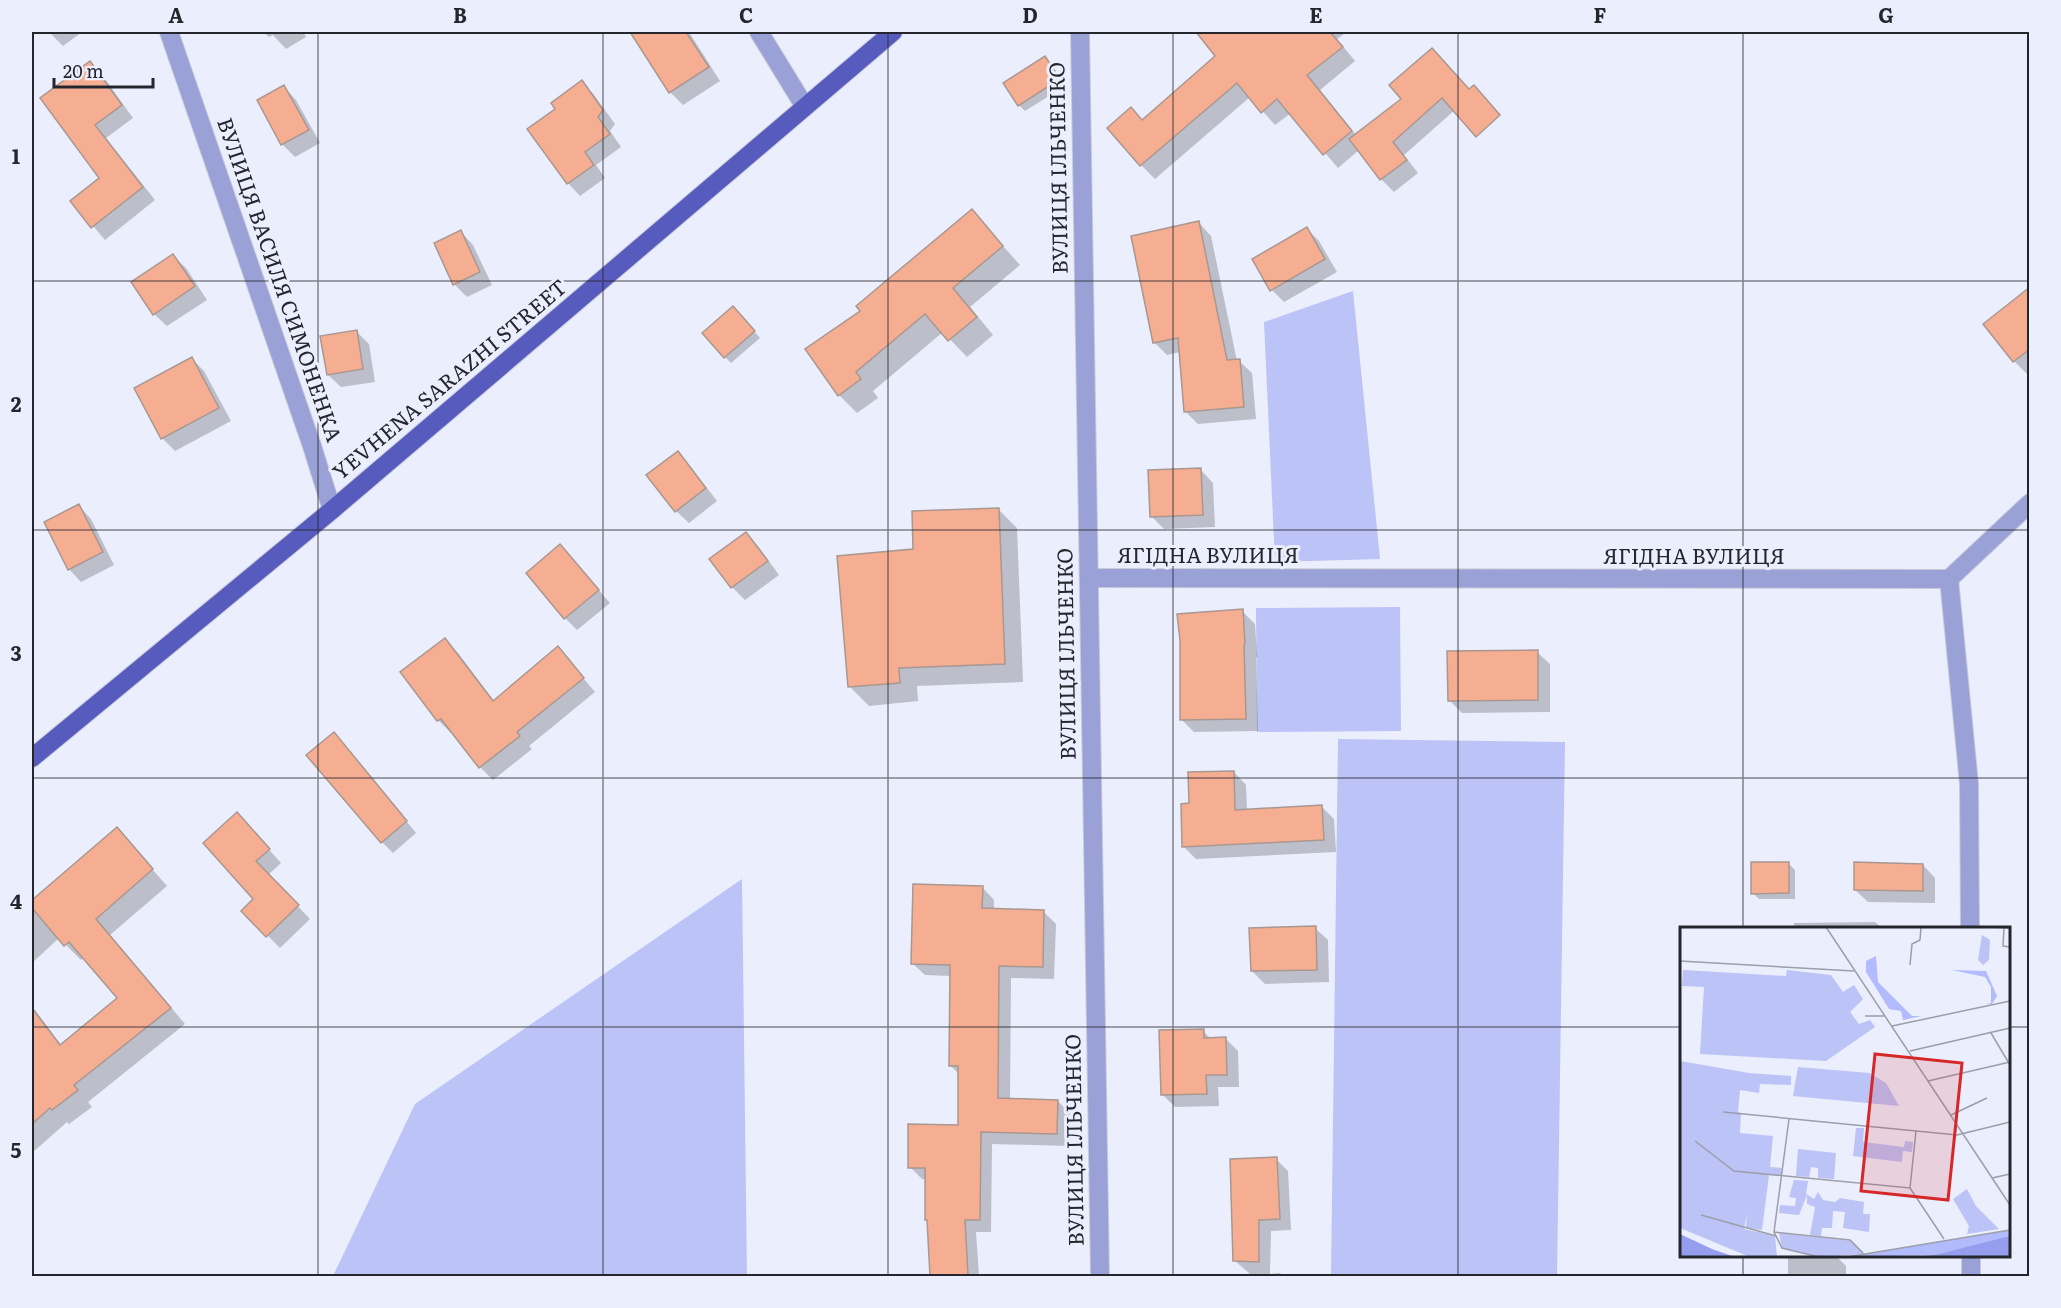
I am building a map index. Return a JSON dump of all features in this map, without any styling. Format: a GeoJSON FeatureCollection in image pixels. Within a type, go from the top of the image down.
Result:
{"type":"FeatureCollection","features":[{"type":"Feature","properties":{"kind":"main road","name":"YEVHENA SARAZHI STREET"},"geometry":{"type":"LineString","coordinates":[[32,758],[332,510],[893,32]]}},
{"type":"Feature","properties":{"kind":"street","name":"ВУЛИЦЯ ВАСИЛЯ СИМОНЕНКА"},"geometry":{"type":"LineString","coordinates":[[169,32],[332,510]]}},
{"type":"Feature","properties":{"kind":"street"},"geometry":{"type":"LineString","coordinates":[[759,32],[805,107]]}},
{"type":"Feature","properties":{"kind":"street","name":"ВУЛИЦЯ ІЛЬЧЕНКО"},"geometry":{"type":"LineString","coordinates":[[1080,32],[1100,1276]]}},
{"type":"Feature","properties":{"kind":"street"},"geometry":{"type":"LineString","coordinates":[[1970,927],[1969,784],[1949,579],[2030,503]]}},
{"type":"Feature","properties":{"kind":"street","name":"ЯГІДНА ВУЛИЦЯ"},"geometry":{"type":"LineString","coordinates":[[1089,578],[1949,579]]}},
{"type":"Feature","properties":{"kind":"street"},"geometry":{"type":"LineString","coordinates":[[1971,1257],[1971,1276]]}},
{"type":"Feature","properties":{"kind":"shaded area"},"geometry":{"type":"Polygon","coordinates":[[[1353,291],[1380,559],[1275,562],[1264,322],[1353,291]]]}},
{"type":"Feature","properties":{"kind":"shaded area"},"geometry":{"type":"Polygon","coordinates":[[[1400,607],[1401,731],[1257,732],[1256,608],[1400,607]]]}},
{"type":"Feature","properties":{"kind":"shaded area"},"geometry":{"type":"Polygon","coordinates":[[[1338,739],[1565,742],[1557,1276],[1331,1276],[1338,739]]]}},
{"type":"Feature","properties":{"kind":"shaded area"},"geometry":{"type":"Polygon","coordinates":[[[742,879],[747,1276],[333,1276],[415,1104],[742,879]]]}},
{"type":"Feature","properties":{"kind":"building"},"geometry":{"type":"Polygon","coordinates":[[[630,32],[686,32],[709,67],[669,93],[630,32]]]}},
{"type":"Feature","properties":{"kind":"building"},"geometry":{"type":"Polygon","coordinates":[[[1196,32],[1330,32],[1343,47],[1307,75],[1352,131],[1323,155],[1277,99],[1261,113],[1237,83],[1140,166],[1107,128],[1131,107],[1142,120],[1215,56],[1196,32]]]}},
{"type":"Feature","properties":{"kind":"building"},"geometry":{"type":"Polygon","coordinates":[[[1432,48],[1469,89],[1474,85],[1500,115],[1476,137],[1442,98],[1393,142],[1407,160],[1380,180],[1349,139],[1401,99],[1389,85],[1432,48]]]}},
{"type":"Feature","properties":{"kind":"building"},"geometry":{"type":"Polygon","coordinates":[[[1045,56],[1060,79],[1018,106],[1003,83],[1045,56]]]}},
{"type":"Feature","properties":{"kind":"building"},"geometry":{"type":"Polygon","coordinates":[[[90,61],[122,105],[95,125],[143,187],[91,228],[70,201],[99,178],[40,98],[90,61]]]}},
{"type":"Feature","properties":{"kind":"building"},"geometry":{"type":"Polygon","coordinates":[[[582,80],[603,110],[598,117],[610,134],[585,152],[594,165],[567,184],[527,129],[555,109],[551,103],[582,80]]]}},
{"type":"Feature","properties":{"kind":"building"},"geometry":{"type":"Polygon","coordinates":[[[284,85],[309,130],[281,145],[257,100],[284,85]]]}},
{"type":"Feature","properties":{"kind":"building"},"geometry":{"type":"Polygon","coordinates":[[[972,209],[1003,246],[953,288],[977,317],[948,341],[925,314],[856,372],[861,379],[838,396],[805,349],[860,311],[856,306],[972,209]]]}},
{"type":"Feature","properties":{"kind":"building"},"geometry":{"type":"Polygon","coordinates":[[[1199,221],[1227,360],[1240,359],[1244,407],[1184,412],[1178,338],[1153,343],[1131,236],[1199,221]]]}},
{"type":"Feature","properties":{"kind":"building"},"geometry":{"type":"Polygon","coordinates":[[[1307,227],[1325,259],[1270,291],[1252,259],[1307,227]]]}},
{"type":"Feature","properties":{"kind":"building"},"geometry":{"type":"Polygon","coordinates":[[[461,230],[480,272],[453,285],[434,243],[461,230]]]}},
{"type":"Feature","properties":{"kind":"building"},"geometry":{"type":"Polygon","coordinates":[[[173,254],[195,286],[153,315],[131,282],[173,254]]]}},
{"type":"Feature","properties":{"kind":"building"},"geometry":{"type":"Polygon","coordinates":[[[2030,287],[2030,349],[2013,362],[1983,324],[2030,287]]]}},
{"type":"Feature","properties":{"kind":"building"},"geometry":{"type":"Polygon","coordinates":[[[733,306],[755,331],[724,358],[702,333],[733,306]]]}},
{"type":"Feature","properties":{"kind":"building"},"geometry":{"type":"Polygon","coordinates":[[[357,330],[363,369],[327,375],[320,336],[357,330]]]}},
{"type":"Feature","properties":{"kind":"building"},"geometry":{"type":"Polygon","coordinates":[[[192,357],[219,408],[161,439],[134,388],[192,357]]]}},
{"type":"Feature","properties":{"kind":"building"},"geometry":{"type":"Polygon","coordinates":[[[678,451],[706,488],[675,512],[646,475],[678,451]]]}},
{"type":"Feature","properties":{"kind":"building"},"geometry":{"type":"Polygon","coordinates":[[[1201,468],[1203,515],[1150,517],[1148,470],[1201,468]]]}},
{"type":"Feature","properties":{"kind":"building"},"geometry":{"type":"Polygon","coordinates":[[[79,504],[103,552],[68,570],[44,522],[79,504]]]}},
{"type":"Feature","properties":{"kind":"building"},"geometry":{"type":"Polygon","coordinates":[[[999,508],[1005,664],[899,668],[900,683],[848,687],[837,556],[913,549],[912,511],[999,508]]]}},
{"type":"Feature","properties":{"kind":"building"},"geometry":{"type":"Polygon","coordinates":[[[746,532],[768,561],[731,588],[709,559],[746,532]]]}},
{"type":"Feature","properties":{"kind":"building"},"geometry":{"type":"Polygon","coordinates":[[[560,544],[599,590],[564,619],[526,573],[560,544]]]}},
{"type":"Feature","properties":{"kind":"building"},"geometry":{"type":"Polygon","coordinates":[[[1243,609],[1246,719],[1180,720],[1180,640],[1177,614],[1243,609]]]}},
{"type":"Feature","properties":{"kind":"building"},"geometry":{"type":"Polygon","coordinates":[[[445,638],[493,701],[558,646],[584,678],[517,732],[520,736],[479,768],[441,719],[437,721],[400,672],[445,638]]]}},
{"type":"Feature","properties":{"kind":"building"},"geometry":{"type":"Polygon","coordinates":[[[1538,650],[1538,700],[1448,701],[1447,651],[1538,650]]]}},
{"type":"Feature","properties":{"kind":"building"},"geometry":{"type":"Polygon","coordinates":[[[334,732],[407,821],[381,843],[306,755],[334,732]]]}},
{"type":"Feature","properties":{"kind":"building"},"geometry":{"type":"Polygon","coordinates":[[[1234,771],[1235,810],[1322,805],[1324,840],[1182,847],[1181,804],[1189,803],[1188,772],[1234,771]]]}},
{"type":"Feature","properties":{"kind":"building"},"geometry":{"type":"Polygon","coordinates":[[[237,812],[270,849],[256,861],[299,905],[266,937],[241,911],[253,899],[203,843],[237,812]]]}},
{"type":"Feature","properties":{"kind":"building"},"geometry":{"type":"Polygon","coordinates":[[[117,827],[153,869],[96,919],[171,1008],[74,1085],[78,1090],[52,1110],[50,1108],[32,1124],[32,1008],[60,1045],[117,998],[69,942],[64,946],[32,908],[32,900],[117,827]]]}},
{"type":"Feature","properties":{"kind":"building"},"geometry":{"type":"Polygon","coordinates":[[[1751,862],[1789,862],[1789,893],[1751,894],[1751,862]]]}},
{"type":"Feature","properties":{"kind":"building"},"geometry":{"type":"Polygon","coordinates":[[[1854,862],[1923,864],[1923,891],[1854,890],[1854,862]]]}},
{"type":"Feature","properties":{"kind":"building"},"geometry":{"type":"Polygon","coordinates":[[[913,884],[983,886],[982,908],[1044,910],[1043,967],[999,966],[998,1098],[1058,1100],[1057,1134],[981,1132],[980,1220],[965,1220],[968,1276],[930,1276],[927,1220],[925,1220],[925,1168],[908,1168],[908,1124],[958,1125],[958,1066],[949,1066],[950,965],[911,964],[913,884]]]}},
{"type":"Feature","properties":{"kind":"building"},"geometry":{"type":"Polygon","coordinates":[[[1316,926],[1317,970],[1251,971],[1249,928],[1316,926]]]}},
{"type":"Feature","properties":{"kind":"building"},"geometry":{"type":"Polygon","coordinates":[[[1204,1029],[1204,1038],[1226,1037],[1227,1075],[1206,1075],[1207,1094],[1161,1095],[1159,1030],[1204,1029]]]}},
{"type":"Feature","properties":{"kind":"building"},"geometry":{"type":"Polygon","coordinates":[[[1277,1157],[1280,1219],[1259,1220],[1259,1262],[1233,1261],[1230,1159],[1277,1157]]]}}]}
